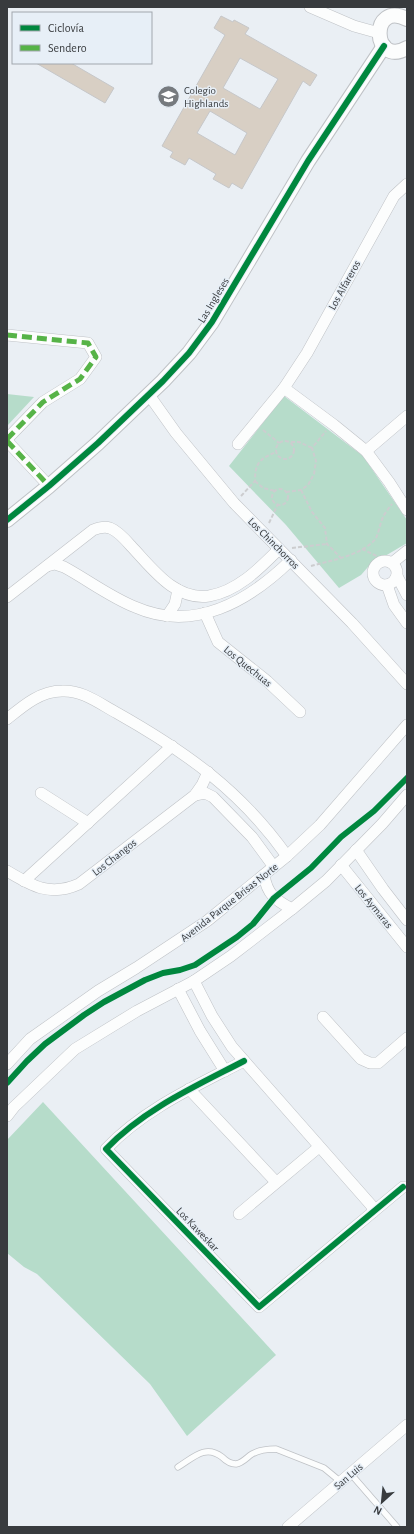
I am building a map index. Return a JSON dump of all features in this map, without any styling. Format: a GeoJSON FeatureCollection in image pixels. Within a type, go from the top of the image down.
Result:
{"type":"FeatureCollection","features":[{"type":"Feature","properties":{"kind":"street"},"geometry":{"type":"LineString","coordinates":[[310,7],[354,26],[381,40],[394,51],[406,49]]}},
{"type":"Feature","properties":{"kind":"street","name":"Las Ingleses"},"geometry":{"type":"LineString","coordinates":[[7,520],[49,486],[149,395],[181,362],[212,322],[381,40],[380,28],[386,19],[396,16],[407,19]]}},
{"type":"Feature","properties":{"kind":"street","name":"Los Alfareros"},"geometry":{"type":"LineString","coordinates":[[238,444],[284,388],[307,353],[394,196],[407,184]]}},
{"type":"Feature","properties":{"kind":"street"},"geometry":{"type":"LineString","coordinates":[[7,335],[88,343],[96,357],[80,379],[43,402],[7,440],[49,486]]}},
{"type":"Feature","properties":{"kind":"street"},"geometry":{"type":"LineString","coordinates":[[284,388],[332,423],[366,451],[407,510]]}},
{"type":"Feature","properties":{"kind":"street","name":"Los Chinchorros"},"geometry":{"type":"LineString","coordinates":[[149,395],[176,433],[234,503],[352,622],[407,684]]}},
{"type":"Feature","properties":{"kind":"street"},"geometry":{"type":"LineString","coordinates":[[366,451],[407,416]]}},
{"type":"Feature","properties":{"kind":"street"},"geometry":{"type":"LineString","coordinates":[[7,596],[93,530],[99,527],[110,528],[125,539],[151,568],[171,586],[194,596],[210,596],[229,589],[255,572],[279,549]]}},
{"type":"Feature","properties":{"kind":"street"},"geometry":{"type":"LineString","coordinates":[[72,547],[67,561],[68,567],[73,572]]}},
{"type":"Feature","properties":{"kind":"street"},"geometry":{"type":"LineString","coordinates":[[389,562],[407,551]]}},
{"type":"Feature","properties":{"kind":"street"},"geometry":{"type":"LineString","coordinates":[[47,566],[55,564],[59,565],[132,606],[156,614],[183,616],[205,614],[243,599],[269,581],[291,560]]}},
{"type":"Feature","properties":{"kind":"street"},"geometry":{"type":"LineString","coordinates":[[381,561],[389,562],[396,569],[396,576],[393,582],[387,584],[379,583],[376,581],[373,573],[375,566],[381,561]]}},
{"type":"Feature","properties":{"kind":"street"},"geometry":{"type":"LineString","coordinates":[[396,576],[407,595]]}},
{"type":"Feature","properties":{"kind":"street"},"geometry":{"type":"LineString","coordinates":[[387,584],[394,605],[407,622]]}},
{"type":"Feature","properties":{"kind":"street"},"geometry":{"type":"LineString","coordinates":[[167,616],[175,604],[178,590]]}},
{"type":"Feature","properties":{"kind":"street","name":"Los Quechuas"},"geometry":{"type":"LineString","coordinates":[[205,614],[218,642],[267,681],[300,712]]}},
{"type":"Feature","properties":{"kind":"street"},"geometry":{"type":"LineString","coordinates":[[7,719],[27,703],[53,691],[70,691],[88,697],[172,746],[208,772],[225,786],[253,814],[286,856]]}},
{"type":"Feature","properties":{"kind":"street","name":"Avenida Parque Brisas Norte"},"geometry":{"type":"LineString","coordinates":[[7,1064],[30,1039],[98,991],[207,921],[274,867],[320,825],[407,725]]}},
{"type":"Feature","properties":{"kind":"street"},"geometry":{"type":"LineString","coordinates":[[24,881],[172,746]]}},
{"type":"Feature","properties":{"kind":"street","name":"Los Changos"},"geometry":{"type":"LineString","coordinates":[[7,870],[24,881],[40,888],[57,890],[79,884],[195,795],[208,772]]}},
{"type":"Feature","properties":{"kind":"street"},"geometry":{"type":"LineString","coordinates":[[41,793],[88,823]]}},
{"type":"Feature","properties":{"kind":"street"},"geometry":{"type":"LineString","coordinates":[[195,795],[205,793],[213,797],[248,832],[274,867]]}},
{"type":"Feature","properties":{"kind":"street"},"geometry":{"type":"LineString","coordinates":[[7,1116],[14,1107],[75,1049],[137,1011],[194,981],[231,956],[292,909],[326,881],[382,824],[407,795]]}},
{"type":"Feature","properties":{"kind":"street","name":"Los Aymaras"},"geometry":{"type":"LineString","coordinates":[[356,850],[407,920]]}},
{"type":"Feature","properties":{"kind":"street","name":"Los Aymaras"},"geometry":{"type":"LineString","coordinates":[[341,866],[407,947]]}},
{"type":"Feature","properties":{"kind":"street"},"geometry":{"type":"LineString","coordinates":[[264,875],[269,892],[281,903],[292,909]]}},
{"type":"Feature","properties":{"kind":"street"},"geometry":{"type":"LineString","coordinates":[[194,981],[224,1034],[244,1061],[371,1205],[373,1212]]}},
{"type":"Feature","properties":{"kind":"street"},"geometry":{"type":"LineString","coordinates":[[178,989],[200,1031],[225,1071]]}},
{"type":"Feature","properties":{"kind":"street"},"geometry":{"type":"LineString","coordinates":[[322,1017],[361,1059],[370,1063],[378,1063],[407,1038]]}},
{"type":"Feature","properties":{"kind":"street","name":"Los Kaweskar"},"geometry":{"type":"LineString","coordinates":[[244,1061],[189,1089],[158,1107],[117,1138],[106,1149],[259,1307],[403,1187]]}},
{"type":"Feature","properties":{"kind":"street"},"geometry":{"type":"LineString","coordinates":[[189,1089],[276,1182]]}},
{"type":"Feature","properties":{"kind":"street"},"geometry":{"type":"LineString","coordinates":[[239,1214],[319,1147]]}},
{"type":"Feature","properties":{"kind":"street","name":"San Luis"},"geometry":{"type":"LineString","coordinates":[[288,1527],[407,1425]]}},
{"type":"Feature","properties":{"kind":"lane"},"geometry":{"type":"LineString","coordinates":[[178,1467],[204,1452],[217,1453],[228,1462],[236,1464],[244,1461],[257,1452],[276,1449],[324,1468],[340,1482]]}},
{"type":"Feature","properties":{"kind":"lane"},"geometry":{"type":"LineString","coordinates":[[350,1473],[398,1527]]}},
{"type":"Feature","properties":{"kind":"path"},"geometry":{"type":"LineString","coordinates":[[254,423],[279,443]]}},
{"type":"Feature","properties":{"kind":"path"},"geometry":{"type":"LineString","coordinates":[[312,448],[332,423]]}},
{"type":"Feature","properties":{"kind":"path"},"geometry":{"type":"LineString","coordinates":[[255,481],[263,488],[275,491],[282,489],[286,492],[301,490],[308,485],[314,474],[316,461],[312,448],[299,442],[285,440],[279,443],[276,448],[276,452]]}},
{"type":"Feature","properties":{"kind":"path"},"geometry":{"type":"LineString","coordinates":[[276,452],[283,459],[291,457],[295,451],[291,442]]}},
{"type":"Feature","properties":{"kind":"path"},"geometry":{"type":"LineString","coordinates":[[234,503],[255,481],[255,471],[261,458],[276,452]]}},
{"type":"Feature","properties":{"kind":"path"},"geometry":{"type":"LineString","coordinates":[[301,490],[312,512],[325,528],[327,544],[341,558]]}},
{"type":"Feature","properties":{"kind":"path"},"geometry":{"type":"LineString","coordinates":[[275,491],[273,494],[273,499],[278,504]]}},
{"type":"Feature","properties":{"kind":"path"},"geometry":{"type":"LineString","coordinates":[[278,504],[286,502],[288,497],[286,492]]}},
{"type":"Feature","properties":{"kind":"path"},"geometry":{"type":"LineString","coordinates":[[300,569],[341,558],[362,549],[376,537],[383,517],[398,495]]}},
{"type":"Feature","properties":{"kind":"path"},"geometry":{"type":"LineString","coordinates":[[264,534],[278,504]]}},
{"type":"Feature","properties":{"kind":"path"},"geometry":{"type":"LineString","coordinates":[[279,549],[327,544]]}},
{"type":"Feature","properties":{"kind":"path"},"geometry":{"type":"LineString","coordinates":[[362,549],[389,562]]}},
{"type":"Feature","properties":{"kind":"green space"},"geometry":{"type":"Polygon","coordinates":[[[7,394],[34,397],[7,426],[7,394]]]}},
{"type":"Feature","properties":{"kind":"green space"},"geometry":{"type":"Polygon","coordinates":[[[284,396],[363,456],[407,520],[407,543],[380,559],[368,567],[361,575],[339,588],[286,525],[229,466],[284,396]]]}},
{"type":"Feature","properties":{"kind":"green space"},"geometry":{"type":"Polygon","coordinates":[[[43,1102],[276,1355],[187,1436],[150,1384],[37,1274],[24,1267],[7,1253],[7,1140],[43,1102]]]}},
{"type":"Feature","properties":{"kind":"building"},"geometry":{"type":"Polygon","coordinates":[[[221,16],[233,22],[234,20],[249,28],[245,34],[317,75],[310,86],[303,81],[242,189],[232,183],[229,188],[213,179],[216,174],[189,158],[185,165],[170,157],[173,152],[162,146],[225,35],[214,28],[221,16]],[[240,58],[223,88],[260,109],[278,79],[240,58]],[[210,111],[197,133],[235,155],[247,133],[210,111]]]}},
{"type":"Feature","properties":{"kind":"building"},"geometry":{"type":"Polygon","coordinates":[[[38,64],[73,64],[114,88],[105,103],[38,64]]]}},
{"type":"Feature","properties":{"kind":"marked path"},"geometry":{"type":"LineString","coordinates":[[7,335],[88,343],[96,357],[80,379],[43,402],[7,439]]}},
{"type":"Feature","properties":{"kind":"marked path"},"geometry":{"type":"LineString","coordinates":[[7,441],[49,486]]}},
{"type":"Feature","properties":{"kind":"cycle path"},"geometry":{"type":"LineString","coordinates":[[7,520],[98,443],[163,381],[189,353],[212,322],[308,161],[384,46]]}},
{"type":"Feature","properties":{"kind":"cycle path"},"geometry":{"type":"LineString","coordinates":[[7,1083],[45,1044],[104,1002],[145,980],[163,973],[180,970],[195,965],[237,937],[253,924],[274,898],[311,868],[341,837],[374,811],[407,778]]}},
{"type":"Feature","properties":{"kind":"cycle path"},"geometry":{"type":"LineString","coordinates":[[244,1061],[171,1099],[137,1122],[106,1149],[259,1307],[403,1187]]}},
{"type":"Feature","properties":{"kind":"place","name":"Colegio Highlands"},"geometry":{"type":"Point","coordinates":[168,96]}}]}
